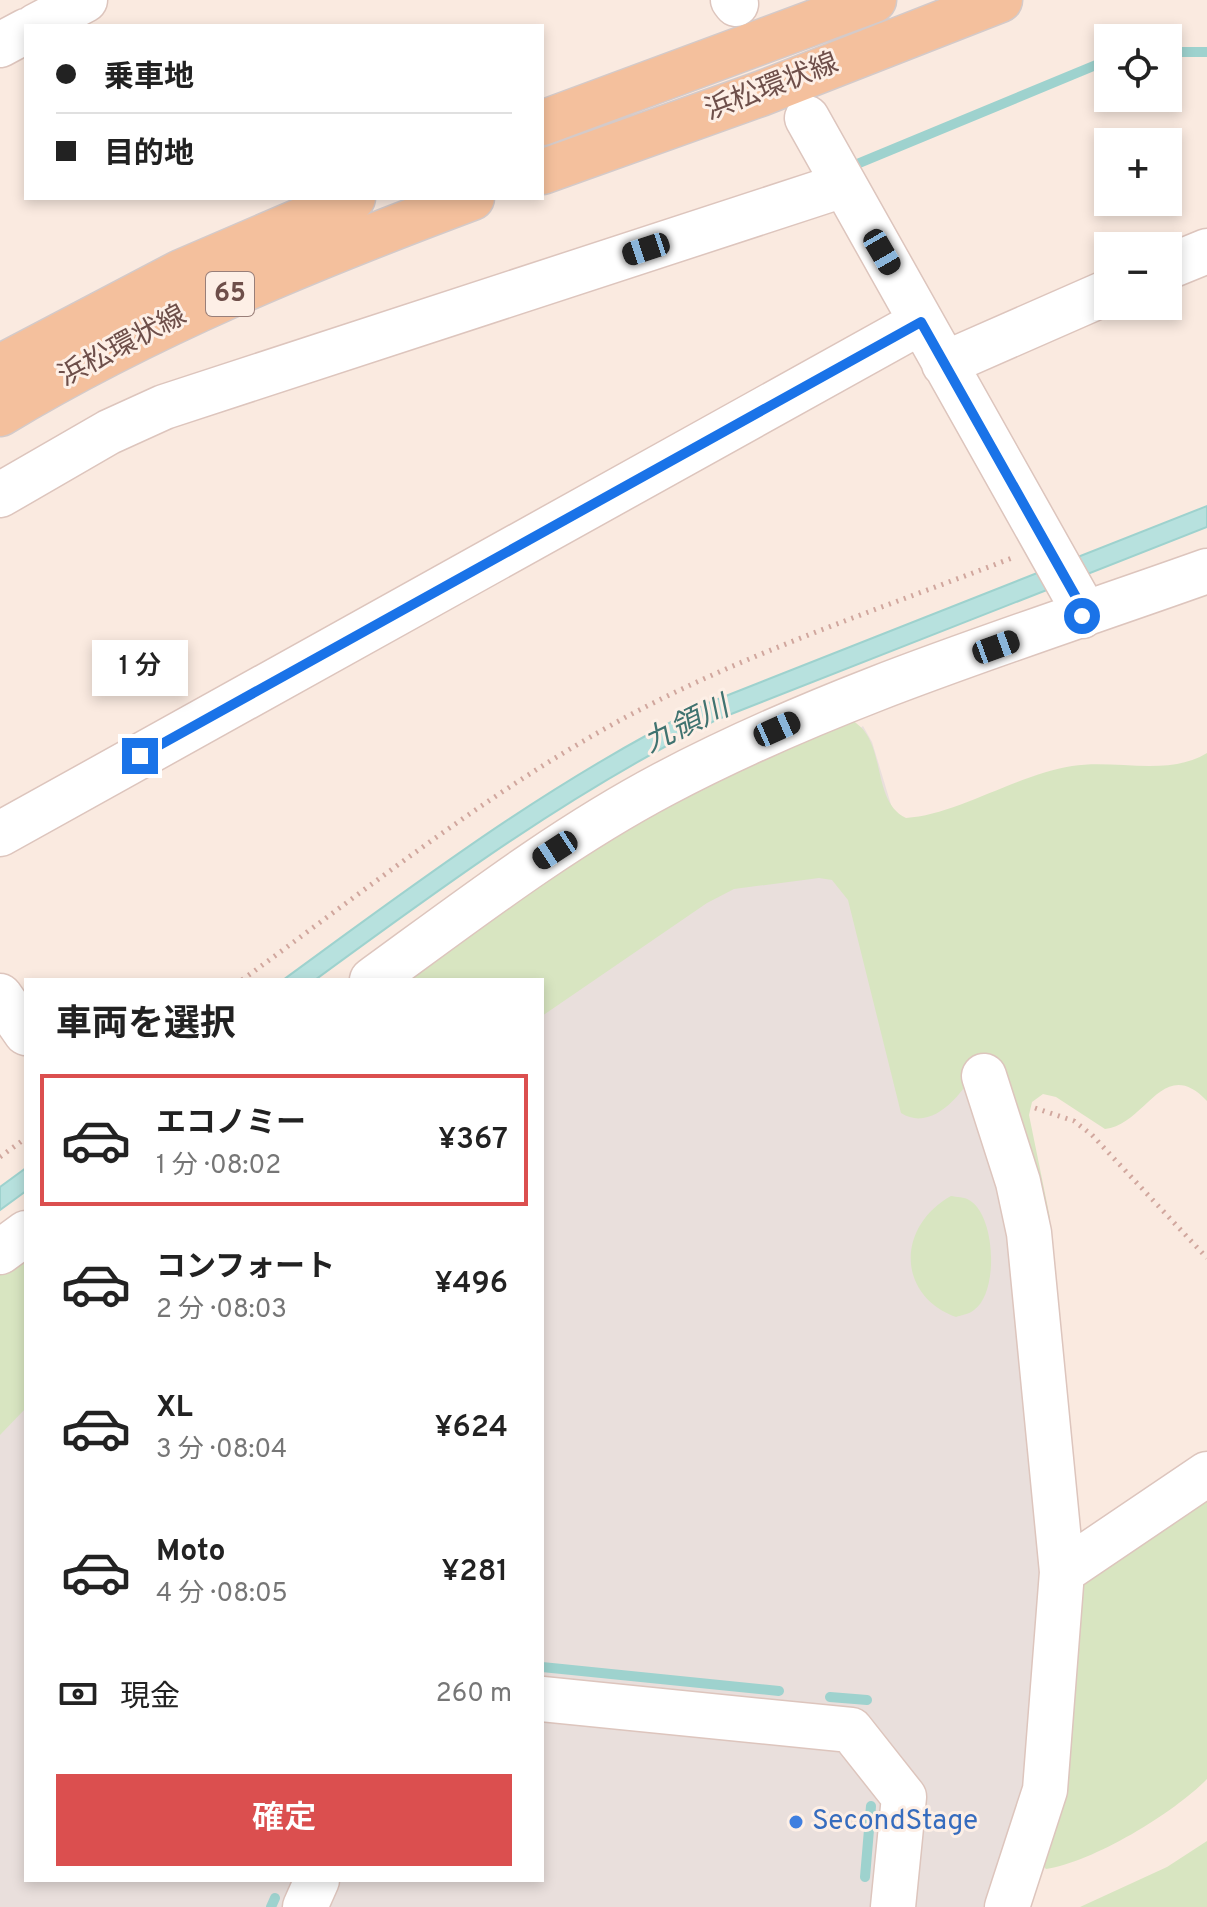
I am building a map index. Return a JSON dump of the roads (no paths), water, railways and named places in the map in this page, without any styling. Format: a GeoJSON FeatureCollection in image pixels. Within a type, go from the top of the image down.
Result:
{"type":"FeatureCollection","features":[{"type":"Feature","properties":{"kind":"main road","name":"浜松環状線"},"geometry":{"type":"LineString","coordinates":[[544,122],[874,0]]}},
{"type":"Feature","properties":{"kind":"main road","name":"浜松環状線"},"geometry":{"type":"LineString","coordinates":[[544,171],[760,94],[1000,0]]}},
{"type":"Feature","properties":{"kind":"main road","name":"浜松環状線"},"geometry":{"type":"LineString","coordinates":[[0,367],[181,272],[348,200]]}},
{"type":"Feature","properties":{"kind":"main road","name":"浜松環状線"},"geometry":{"type":"LineString","coordinates":[[0,414],[75,371],[211,302],[325,253],[467,200]]}},
{"type":"Feature","properties":{"kind":"street"},"geometry":{"type":"LineString","coordinates":[[40,24],[85,0]]}},
{"type":"Feature","properties":{"kind":"street"},"geometry":{"type":"LineString","coordinates":[[0,45],[24,32]]}},
{"type":"Feature","properties":{"kind":"street"},"geometry":{"type":"LineString","coordinates":[[807,118],[1063,576]]}},
{"type":"Feature","properties":{"kind":"street"},"geometry":{"type":"LineString","coordinates":[[0,495],[109,432],[164,407],[813,195],[842,182]]}},
{"type":"Feature","properties":{"kind":"street"},"geometry":{"type":"LineString","coordinates":[[1182,261],[1207,251]]}},
{"type":"Feature","properties":{"kind":"street"},"geometry":{"type":"LineString","coordinates":[[944,364],[1094,298]]}},
{"type":"Feature","properties":{"kind":"street"},"geometry":{"type":"LineString","coordinates":[[0,834],[921,322]]}},
{"type":"Feature","properties":{"kind":"street"},"geometry":{"type":"LineString","coordinates":[[375,978],[533,863],[663,785],[800,719],[1063,576],[1207,571]]}},
{"type":"Feature","properties":{"kind":"street"},"geometry":{"type":"LineString","coordinates":[[0,996],[24,1030]]}},
{"type":"Feature","properties":{"kind":"street"},"geometry":{"type":"LineString","coordinates":[[989,1092],[1018,1182],[1029,1233],[1062,1572],[1045,1790],[1007,1907]]}},
{"type":"Feature","properties":{"kind":"street"},"geometry":{"type":"LineString","coordinates":[[0,1252],[24,1234]]}},
{"type":"Feature","properties":{"kind":"street"},"geometry":{"type":"LineString","coordinates":[[1062,1572],[1207,1474]]}},
{"type":"Feature","properties":{"kind":"street"},"geometry":{"type":"LineString","coordinates":[[544,1699],[851,1730],[904,1797],[893,1907]]}},
{"type":"Feature","properties":{"kind":"street"},"geometry":{"type":"LineString","coordinates":[[305,1907],[316,1882]]}},
{"type":"Feature","properties":{"kind":"water","name":"九領川"},"geometry":{"type":"Polygon","coordinates":[[[1207,506],[1207,527],[716,720],[610,778],[510,841],[318,978],[286,978],[438,868],[542,798],[650,733],[708,703],[1207,506]]]}},
{"type":"Feature","properties":{"kind":"water"},"geometry":{"type":"Polygon","coordinates":[[[24,1169],[24,1192],[0,1210],[0,1187],[24,1169]]]}},
{"type":"Feature","properties":{"kind":"waterway"},"geometry":{"type":"LineString","coordinates":[[1182,52],[1207,52]]}},
{"type":"Feature","properties":{"kind":"waterway"},"geometry":{"type":"LineString","coordinates":[[857,164],[1094,66]]}},
{"type":"Feature","properties":{"kind":"waterway"},"geometry":{"type":"LineString","coordinates":[[544,1667],[779,1691]]}},
{"type":"Feature","properties":{"kind":"waterway"},"geometry":{"type":"LineString","coordinates":[[830,1697],[867,1700]]}},
{"type":"Feature","properties":{"kind":"waterway"},"geometry":{"type":"LineString","coordinates":[[865,1877],[871,1806]]}},
{"type":"Feature","properties":{"kind":"waterway"},"geometry":{"type":"LineString","coordinates":[[271,1907],[275,1898]]}},
{"type":"Feature","properties":{"kind":"place","name":"SecondStage"},"geometry":{"type":"Point","coordinates":[796,1822]}}]}
